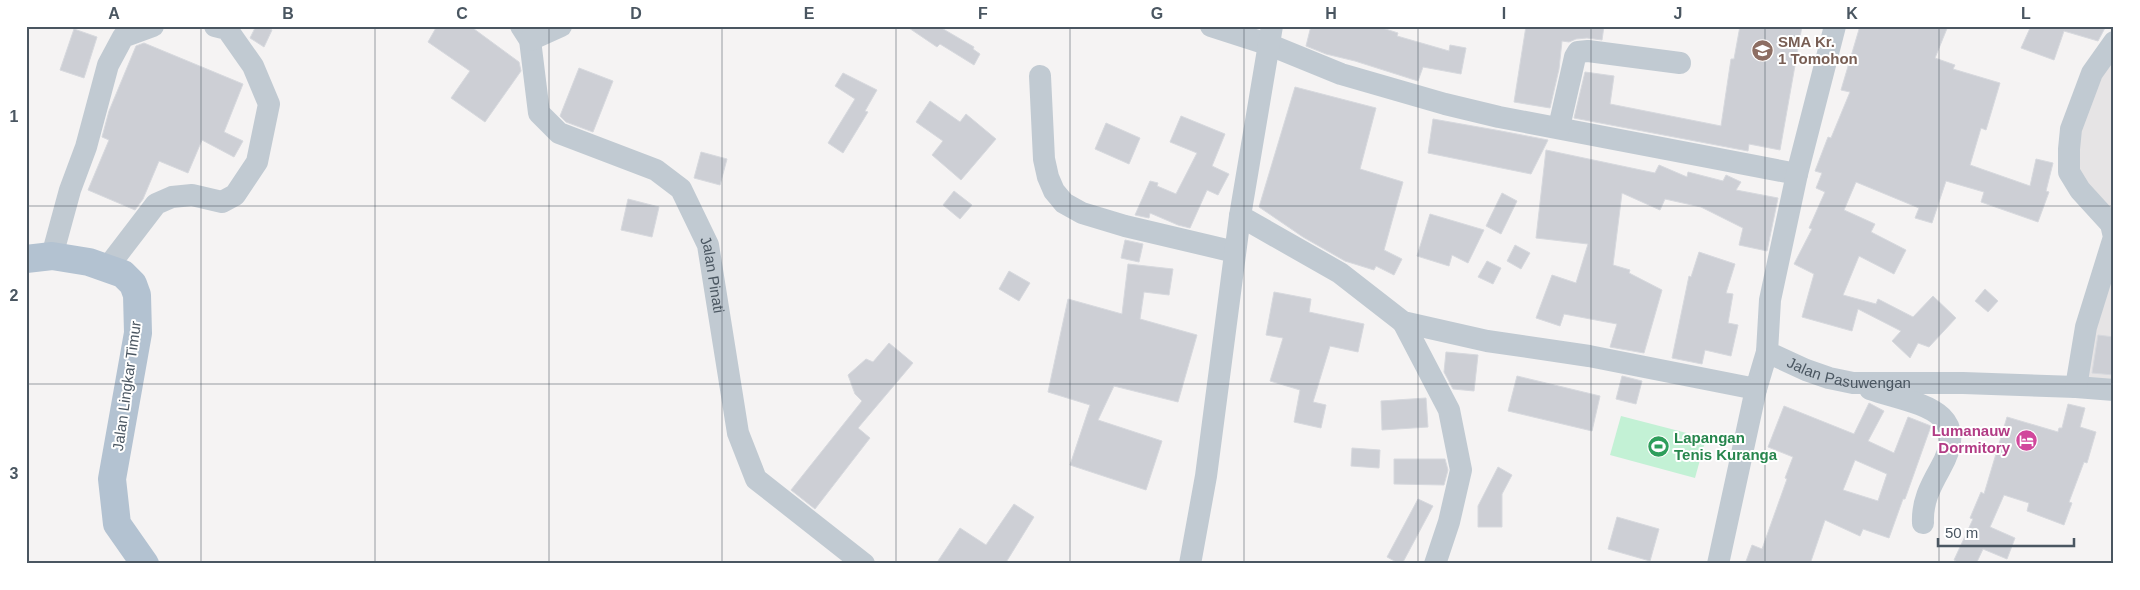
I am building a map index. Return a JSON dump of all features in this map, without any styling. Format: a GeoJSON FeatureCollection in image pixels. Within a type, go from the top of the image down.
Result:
{"type":"FeatureCollection","features":[{"type":"Feature","properties":{"kind":"main road","name":"Jalan Lingkar Timur"},"geometry":{"type":"LineString","coordinates":[[39,258],[89,262],[123,274],[133,284],[136,295],[138,333],[112,480],[117,524],[145,564]]}},
{"type":"Feature","properties":{"kind":"street"},"geometry":{"type":"LineString","coordinates":[[39,258],[70,190],[86,148],[108,65],[123,37],[153,26]]}},
{"type":"Feature","properties":{"kind":"street"},"geometry":{"type":"LineString","coordinates":[[107,268],[156,204],[172,197],[192,195],[222,202],[235,195],[245,183],[257,162],[269,104],[253,66],[227,29],[215,26]]}},
{"type":"Feature","properties":{"kind":"street"},"geometry":{"type":"LineString","coordinates":[[526,33],[561,26]]}},
{"type":"Feature","properties":{"kind":"street"},"geometry":{"type":"LineString","coordinates":[[1211,26],[1271,36],[1341,74],[1445,104],[1499,117],[1797,174]]}},
{"type":"Feature","properties":{"kind":"street","name":"Jalan Pasuwengan"},"geometry":{"type":"LineString","coordinates":[[1835,26],[1797,174],[1770,300],[1767,352],[1828,378],[1853,383],[1963,383],[2114,390]]}},
{"type":"Feature","properties":{"kind":"street","name":"Jalan Pinati"},"geometry":{"type":"LineString","coordinates":[[526,33],[539,113],[559,133],[656,170],[680,189],[708,245],[738,432],[756,479],[864,564]]}},
{"type":"Feature","properties":{"kind":"street"},"geometry":{"type":"LineString","coordinates":[[1190,564],[1209,457],[1240,216],[1271,36]]}},
{"type":"Feature","properties":{"kind":"street"},"geometry":{"type":"LineString","coordinates":[[2076,387],[2086,327],[2114,237],[2111,224],[2080,190],[2069,172],[2071,129],[2092,73],[2114,42]]}},
{"type":"Feature","properties":{"kind":"street"},"geometry":{"type":"LineString","coordinates":[[1559,127],[1575,57],[1578,52],[1588,51],[1680,63]]}},
{"type":"Feature","properties":{"kind":"street"},"geometry":{"type":"LineString","coordinates":[[1040,76],[1044,159],[1048,177],[1054,191],[1064,203],[1082,213],[1125,226],[1235,252]]}},
{"type":"Feature","properties":{"kind":"street"},"geometry":{"type":"LineString","coordinates":[[1240,216],[1340,273],[1403,322],[1450,410],[1461,470],[1449,522],[1435,564]]}},
{"type":"Feature","properties":{"kind":"street"},"geometry":{"type":"LineString","coordinates":[[1403,322],[1487,341],[1589,356],[1756,389]]}},
{"type":"Feature","properties":{"kind":"street"},"geometry":{"type":"LineString","coordinates":[[1718,564],[1756,389],[1767,352]]}},
{"type":"Feature","properties":{"kind":"street"},"geometry":{"type":"LineString","coordinates":[[1853,383],[1924,407],[1939,414],[1947,421],[1951,439],[1942,466],[1926,494],[1922,512],[1923,523]]}},
{"type":"Feature","properties":{"kind":"shaded area"},"geometry":{"type":"Polygon","coordinates":[[[2114,42],[2114,237],[2069,149],[2114,42]]]}},
{"type":"Feature","properties":{"kind":"shaded area"},"geometry":{"type":"Polygon","coordinates":[[[2114,237],[2114,390],[2076,387],[2114,237]]]}},
{"type":"Feature","properties":{"kind":"green space","name":"Lapangan Tenis Kuranga"},"geometry":{"type":"Polygon","coordinates":[[[1621,416],[1706,438],[1695,478],[1610,455],[1621,416]]]}},
{"type":"Feature","properties":{"kind":"building"},"geometry":{"type":"Polygon","coordinates":[[[256,26],[264,26],[272,30],[264,47],[250,38],[256,26]]]}},
{"type":"Feature","properties":{"kind":"building"},"geometry":{"type":"Polygon","coordinates":[[[437,26],[470,26],[519,62],[521,71],[485,122],[451,98],[470,71],[428,42],[437,26]]]}},
{"type":"Feature","properties":{"kind":"building"},"geometry":{"type":"Polygon","coordinates":[[[906,26],[938,26],[974,47],[973,49],[980,54],[974,65],[940,44],[937,47],[906,26]]]}},
{"type":"Feature","properties":{"kind":"building"},"geometry":{"type":"Polygon","coordinates":[[[1311,26],[1376,26],[1398,33],[1397,36],[1449,51],[1450,45],[1466,48],[1461,74],[1423,67],[1418,81],[1326,54],[1306,46],[1311,26]]]}},
{"type":"Feature","properties":{"kind":"building"},"geometry":{"type":"Polygon","coordinates":[[[1526,26],[1604,26],[1602,40],[1587,38],[1569,42],[1562,41],[1559,69],[1550,108],[1514,102],[1526,26]]]}},
{"type":"Feature","properties":{"kind":"building"},"geometry":{"type":"Polygon","coordinates":[[[1740,26],[1802,26],[1780,150],[1749,144],[1748,151],[1574,118],[1585,72],[1614,76],[1610,104],[1721,126],[1731,59],[1734,59],[1740,26]]]}},
{"type":"Feature","properties":{"kind":"building"},"geometry":{"type":"Polygon","coordinates":[[[1860,26],[1948,26],[1935,58],[1955,65],[1953,69],[2000,83],[1986,130],[1981,128],[1970,165],[2030,186],[2036,159],[2053,163],[2046,191],[2049,192],[2038,222],[1981,202],[1984,192],[1946,181],[1932,223],[1915,218],[1919,208],[1856,182],[1844,210],[1875,224],[1871,232],[1906,250],[1894,274],[1859,256],[1843,295],[1876,304],[1878,299],[1913,317],[1933,296],[1956,318],[1929,347],[1918,343],[1910,358],[1892,341],[1901,331],[1858,309],[1852,331],[1802,317],[1814,274],[1794,264],[1812,229],[1809,228],[1825,192],[1816,188],[1822,173],[1815,171],[1828,137],[1831,138],[1850,92],[1841,90],[1860,26]]]}},
{"type":"Feature","properties":{"kind":"building"},"geometry":{"type":"Polygon","coordinates":[[[2031,26],[2106,26],[2098,41],[2064,31],[2054,60],[2021,48],[2031,26]]]}},
{"type":"Feature","properties":{"kind":"building"},"geometry":{"type":"Polygon","coordinates":[[[74,29],[97,37],[84,78],[60,70],[74,29]]]}},
{"type":"Feature","properties":{"kind":"building"},"geometry":{"type":"Polygon","coordinates":[[[144,43],[243,84],[224,132],[243,141],[234,157],[202,140],[188,173],[159,161],[143,199],[135,210],[88,190],[109,140],[102,137],[109,111],[136,46],[144,43]]]}},
{"type":"Feature","properties":{"kind":"building"},"geometry":{"type":"Polygon","coordinates":[[[579,68],[613,81],[593,132],[566,122],[560,116],[579,68]]]}},
{"type":"Feature","properties":{"kind":"building"},"geometry":{"type":"Polygon","coordinates":[[[843,73],[877,90],[865,111],[868,112],[843,153],[828,143],[855,99],[835,86],[843,73]]]}},
{"type":"Feature","properties":{"kind":"building"},"geometry":{"type":"Polygon","coordinates":[[[1295,87],[1376,108],[1360,169],[1403,182],[1384,250],[1402,259],[1394,275],[1376,266],[1374,270],[1345,261],[1303,237],[1259,207],[1295,87]]]}},
{"type":"Feature","properties":{"kind":"building"},"geometry":{"type":"Polygon","coordinates":[[[930,101],[960,122],[966,114],[996,139],[961,180],[932,155],[943,141],[916,122],[930,101]]]}},
{"type":"Feature","properties":{"kind":"building"},"geometry":{"type":"Polygon","coordinates":[[[1181,116],[1225,134],[1212,166],[1229,174],[1218,195],[1207,190],[1190,228],[1150,213],[1149,218],[1135,215],[1150,181],[1158,183],[1157,186],[1176,194],[1197,153],[1170,142],[1181,116]]]}},
{"type":"Feature","properties":{"kind":"building"},"geometry":{"type":"Polygon","coordinates":[[[1433,119],[1548,140],[1531,174],[1428,153],[1433,119]]]}},
{"type":"Feature","properties":{"kind":"building"},"geometry":{"type":"Polygon","coordinates":[[[1106,123],[1140,138],[1129,164],[1095,149],[1106,123]]]}},
{"type":"Feature","properties":{"kind":"building"},"geometry":{"type":"Polygon","coordinates":[[[1546,150],[1655,173],[1659,165],[1687,177],[1688,172],[1723,181],[1726,175],[1741,182],[1736,190],[1778,198],[1767,251],[1739,245],[1743,228],[1701,207],[1665,199],[1660,210],[1622,193],[1613,265],[1630,270],[1629,273],[1662,290],[1644,353],[1610,347],[1617,324],[1564,314],[1560,326],[1536,318],[1552,275],[1576,283],[1588,244],[1536,238],[1546,150]]]}},
{"type":"Feature","properties":{"kind":"building"},"geometry":{"type":"Polygon","coordinates":[[[701,152],[727,159],[720,185],[694,178],[701,152]]]}},
{"type":"Feature","properties":{"kind":"building"},"geometry":{"type":"Polygon","coordinates":[[[954,191],[972,205],[960,219],[943,205],[954,191]]]}},
{"type":"Feature","properties":{"kind":"building"},"geometry":{"type":"Polygon","coordinates":[[[1502,193],[1517,201],[1501,234],[1486,226],[1502,193]]]}},
{"type":"Feature","properties":{"kind":"building"},"geometry":{"type":"Polygon","coordinates":[[[628,199],[659,207],[652,237],[621,230],[628,199]]]}},
{"type":"Feature","properties":{"kind":"building"},"geometry":{"type":"Polygon","coordinates":[[[1430,214],[1484,230],[1468,263],[1452,255],[1449,266],[1417,256],[1430,214]]]}},
{"type":"Feature","properties":{"kind":"building"},"geometry":{"type":"Polygon","coordinates":[[[1125,240],[1143,244],[1139,262],[1121,258],[1125,240]]]}},
{"type":"Feature","properties":{"kind":"building"},"geometry":{"type":"Polygon","coordinates":[[[1515,245],[1530,253],[1521,269],[1507,261],[1515,245]]]}},
{"type":"Feature","properties":{"kind":"building"},"geometry":{"type":"Polygon","coordinates":[[[1699,252],[1735,264],[1726,293],[1733,294],[1728,323],[1738,325],[1731,356],[1705,350],[1702,364],[1672,358],[1689,276],[1691,277],[1699,252]]]}},
{"type":"Feature","properties":{"kind":"building"},"geometry":{"type":"Polygon","coordinates":[[[1487,261],[1501,268],[1493,284],[1478,277],[1487,261]]]}},
{"type":"Feature","properties":{"kind":"building"},"geometry":{"type":"Polygon","coordinates":[[[1128,264],[1173,269],[1169,295],[1144,292],[1140,319],[1197,335],[1178,402],[1114,386],[1098,420],[1162,441],[1146,490],[1070,465],[1090,405],[1048,392],[1068,299],[1122,314],[1128,264]]]}},
{"type":"Feature","properties":{"kind":"building"},"geometry":{"type":"Polygon","coordinates":[[[1009,271],[1030,283],[1019,301],[999,289],[1009,271]]]}},
{"type":"Feature","properties":{"kind":"building"},"geometry":{"type":"Polygon","coordinates":[[[1985,289],[1998,301],[1988,312],[1975,301],[1985,289]]]}},
{"type":"Feature","properties":{"kind":"building"},"geometry":{"type":"Polygon","coordinates":[[[1274,292],[1311,299],[1309,312],[1364,324],[1358,352],[1330,346],[1313,402],[1326,405],[1321,428],[1294,422],[1300,390],[1270,381],[1283,338],[1266,335],[1274,292]]]}},
{"type":"Feature","properties":{"kind":"building"},"geometry":{"type":"Polygon","coordinates":[[[2098,335],[2114,337],[2114,375],[2092,373],[2098,335]]]}},
{"type":"Feature","properties":{"kind":"building"},"geometry":{"type":"Polygon","coordinates":[[[889,343],[913,363],[858,428],[870,438],[815,509],[791,490],[862,401],[855,394],[848,375],[866,359],[873,362],[889,343]]]}},
{"type":"Feature","properties":{"kind":"building"},"geometry":{"type":"Polygon","coordinates":[[[1446,352],[1478,355],[1474,391],[1453,389],[1444,372],[1446,352]]]}},
{"type":"Feature","properties":{"kind":"building"},"geometry":{"type":"Polygon","coordinates":[[[1517,376],[1600,396],[1592,431],[1508,411],[1517,376]]]}},
{"type":"Feature","properties":{"kind":"building"},"geometry":{"type":"Polygon","coordinates":[[[1622,376],[1642,381],[1636,404],[1616,399],[1622,376]]]}},
{"type":"Feature","properties":{"kind":"building"},"geometry":{"type":"Polygon","coordinates":[[[1426,398],[1428,427],[1382,430],[1381,401],[1426,398]]]}},
{"type":"Feature","properties":{"kind":"building"},"geometry":{"type":"Polygon","coordinates":[[[1869,403],[1884,411],[1868,441],[1894,453],[1908,417],[1931,426],[1889,538],[1863,529],[1860,536],[1825,520],[1810,564],[1745,564],[1752,545],[1762,549],[1793,457],[1768,447],[1784,406],[1854,434],[1869,403]],[[1855,460],[1843,490],[1878,501],[1887,474],[1855,460]]]}},
{"type":"Feature","properties":{"kind":"building"},"geometry":{"type":"Polygon","coordinates":[[[2068,404],[2085,408],[2080,427],[2096,432],[2087,463],[2084,462],[2069,502],[2072,503],[2064,525],[2027,511],[2029,503],[2004,495],[1990,527],[2015,538],[2007,559],[1983,549],[1976,564],[1961,564],[1954,560],[1973,519],[1970,518],[1981,492],[1984,494],[2007,417],[2058,432],[2059,428],[2062,428],[2068,404]]]}},
{"type":"Feature","properties":{"kind":"building"},"geometry":{"type":"Polygon","coordinates":[[[1352,448],[1380,450],[1379,468],[1351,466],[1352,448]]]}},
{"type":"Feature","properties":{"kind":"building"},"geometry":{"type":"Polygon","coordinates":[[[1394,459],[1445,459],[1448,470],[1444,485],[1394,484],[1394,459]]]}},
{"type":"Feature","properties":{"kind":"building"},"geometry":{"type":"Polygon","coordinates":[[[1498,467],[1512,475],[1502,494],[1502,527],[1478,527],[1478,506],[1498,467]]]}},
{"type":"Feature","properties":{"kind":"building"},"geometry":{"type":"Polygon","coordinates":[[[1418,499],[1433,506],[1402,564],[1400,564],[1387,557],[1418,499]]]}},
{"type":"Feature","properties":{"kind":"building"},"geometry":{"type":"Polygon","coordinates":[[[1014,504],[1034,517],[1005,564],[936,564],[960,528],[986,545],[1014,504]]]}},
{"type":"Feature","properties":{"kind":"building"},"geometry":{"type":"Polygon","coordinates":[[[1617,517],[1659,529],[1650,561],[1608,549],[1617,517]]]}},
{"type":"Feature","properties":{"kind":"place","name":"SMA Kr. 1 Tomohon"},"geometry":{"type":"Point","coordinates":[1762,51]}},
{"type":"Feature","properties":{"kind":"place","name":"Lumanauw Dormitory"},"geometry":{"type":"Point","coordinates":[2026,440]}},
{"type":"Feature","properties":{"kind":"place","name":"Lapangan Tenis Kuranga"},"geometry":{"type":"Point","coordinates":[1658,447]}}]}
